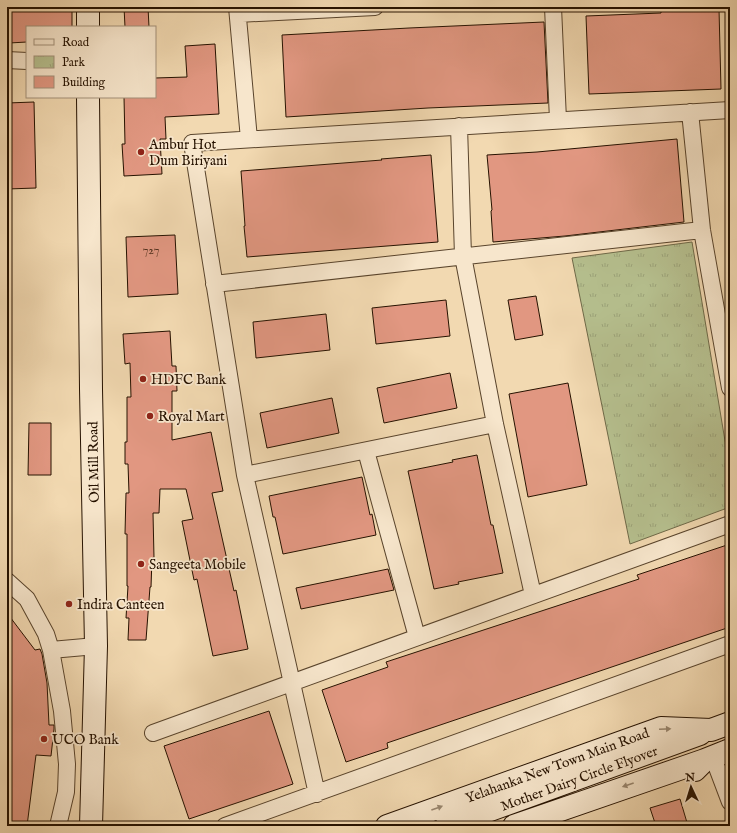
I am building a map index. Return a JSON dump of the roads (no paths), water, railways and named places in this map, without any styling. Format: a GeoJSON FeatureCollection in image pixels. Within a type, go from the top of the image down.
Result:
{"type":"FeatureCollection","features":[{"type":"Feature","properties":{"kind":"main road"},"geometry":{"type":"LineString","coordinates":[[88,7],[88,26]]}},
{"type":"Feature","properties":{"kind":"main road","name":"Oil Mill Road"},"geometry":{"type":"LineString","coordinates":[[88,98],[91,397],[96,646],[91,826]]}},
{"type":"Feature","properties":{"kind":"main road","name":"Yelahanka New Town Main Road"},"geometry":{"type":"LineString","coordinates":[[387,826],[661,728],[720,726]]}},
{"type":"Feature","properties":{"kind":"main road","name":"Mother Dairy Circle Flyover"},"geometry":{"type":"LineString","coordinates":[[446,826],[720,726]]}},
{"type":"Feature","properties":{"kind":"main road"},"geometry":{"type":"LineString","coordinates":[[559,826],[686,780],[716,756]]}},
{"type":"Feature","properties":{"kind":"main road","name":"Mother Dairy Circle Flyover"},"geometry":{"type":"LineString","coordinates":[[514,826],[716,756]]}},
{"type":"Feature","properties":{"kind":"street"},"geometry":{"type":"LineString","coordinates":[[249,139],[238,11],[375,7]]}},
{"type":"Feature","properties":{"kind":"street"},"geometry":{"type":"LineString","coordinates":[[553,7],[558,120]]}},
{"type":"Feature","properties":{"kind":"street"},"geometry":{"type":"LineString","coordinates":[[7,60],[26,61]]}},
{"type":"Feature","properties":{"kind":"street"},"geometry":{"type":"LineString","coordinates":[[317,794],[245,476],[192,143],[730,110]]}},
{"type":"Feature","properties":{"kind":"street"},"geometry":{"type":"LineString","coordinates":[[690,112],[702,230],[730,388]]}},
{"type":"Feature","properties":{"kind":"street"},"geometry":{"type":"LineString","coordinates":[[460,126],[463,256],[495,424],[532,595]]}},
{"type":"Feature","properties":{"kind":"street"},"geometry":{"type":"LineString","coordinates":[[214,284],[702,230]]}},
{"type":"Feature","properties":{"kind":"street"},"geometry":{"type":"LineString","coordinates":[[245,476],[495,424]]}},
{"type":"Feature","properties":{"kind":"street"},"geometry":{"type":"LineString","coordinates":[[366,451],[417,637]]}},
{"type":"Feature","properties":{"kind":"street"},"geometry":{"type":"LineString","coordinates":[[153,733],[730,524]]}},
{"type":"Feature","properties":{"kind":"street"},"geometry":{"type":"LineString","coordinates":[[7,581],[27,599],[46,634],[51,650],[62,711],[67,764],[66,792],[58,826]]}},
{"type":"Feature","properties":{"kind":"street"},"geometry":{"type":"LineString","coordinates":[[225,826],[730,644]]}},
{"type":"Feature","properties":{"kind":"street"},"geometry":{"type":"LineString","coordinates":[[51,650],[96,646]]}},
{"type":"Feature","properties":{"kind":"street"},"geometry":{"type":"LineString","coordinates":[[716,756],[730,802]]}},
{"type":"Feature","properties":{"kind":"place","name":"Ambur Hot Dum Biriyani"},"geometry":{"type":"Point","coordinates":[141,152]}},
{"type":"Feature","properties":{"kind":"place","name":"HDFC Bank"},"geometry":{"type":"Point","coordinates":[143,379]}},
{"type":"Feature","properties":{"kind":"place","name":"Royal Mart"},"geometry":{"type":"Point","coordinates":[150,416]}},
{"type":"Feature","properties":{"kind":"place","name":"Sangeeta Mobile"},"geometry":{"type":"Point","coordinates":[141,564]}},
{"type":"Feature","properties":{"kind":"place","name":"Indira Canteen"},"geometry":{"type":"Point","coordinates":[69,604]}},
{"type":"Feature","properties":{"kind":"place","name":"UCO Bank"},"geometry":{"type":"Point","coordinates":[44,739]}}]}
